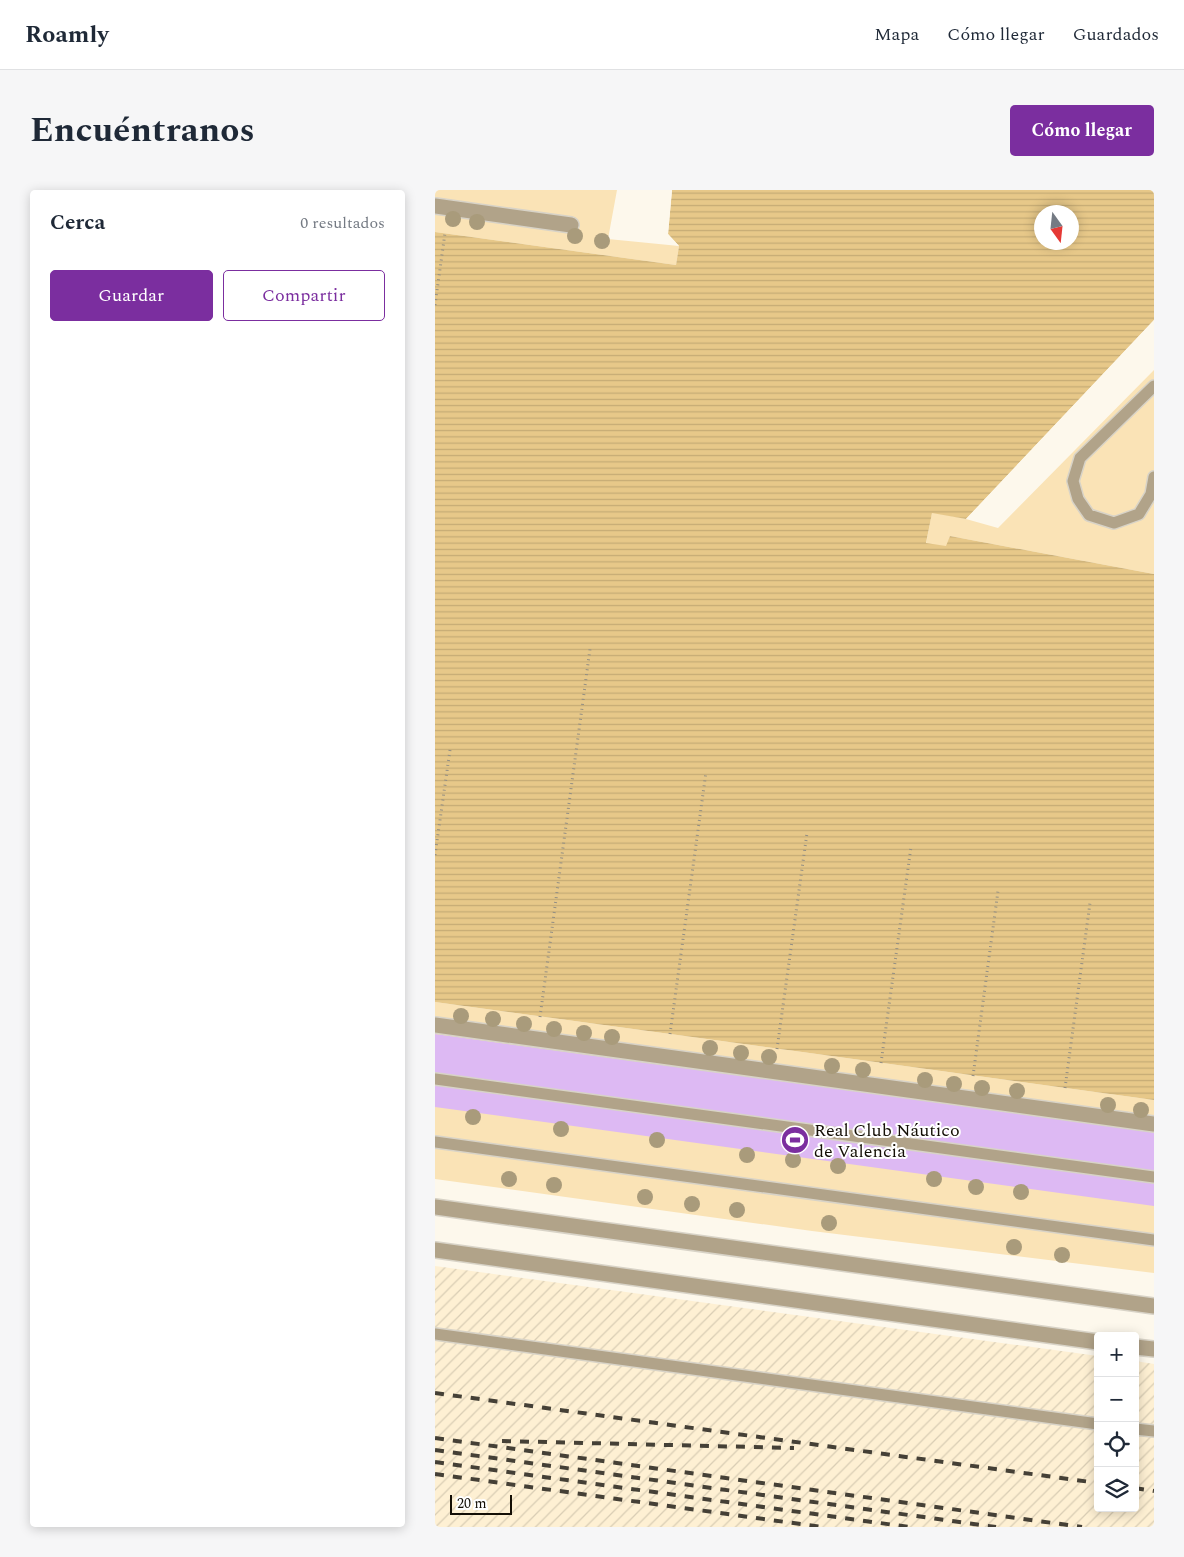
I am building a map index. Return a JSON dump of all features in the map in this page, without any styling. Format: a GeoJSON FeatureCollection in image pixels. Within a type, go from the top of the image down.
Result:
{"type":"FeatureCollection","features":[{"type":"Feature","properties":{"kind":"street"},"geometry":{"type":"LineString","coordinates":[[435,206],[571,225]]}},
{"type":"Feature","properties":{"kind":"street"},"geometry":{"type":"LineString","coordinates":[[435,1025],[1154,1124]]}},
{"type":"Feature","properties":{"kind":"street"},"geometry":{"type":"LineString","coordinates":[[435,1207],[1154,1306]]}},
{"type":"Feature","properties":{"kind":"street"},"geometry":{"type":"LineString","coordinates":[[435,1250],[1094,1341]]}},
{"type":"Feature","properties":{"kind":"street"},"geometry":{"type":"LineString","coordinates":[[1139,1348],[1154,1350]]}},
{"type":"Feature","properties":{"kind":"lane"},"geometry":{"type":"LineString","coordinates":[[1154,386],[1081,458],[1073,481],[1078,499],[1089,515],[1113,523],[1139,514],[1151,494],[1154,477]]}},
{"type":"Feature","properties":{"kind":"lane"},"geometry":{"type":"LineString","coordinates":[[435,1079],[1154,1177]]}},
{"type":"Feature","properties":{"kind":"lane"},"geometry":{"type":"LineString","coordinates":[[435,1142],[1154,1240]]}},
{"type":"Feature","properties":{"kind":"lane"},"geometry":{"type":"LineString","coordinates":[[435,1334],[1094,1423]]}},
{"type":"Feature","properties":{"kind":"lane"},"geometry":{"type":"LineString","coordinates":[[1139,1429],[1154,1431]]}},
{"type":"Feature","properties":{"kind":"path"},"geometry":{"type":"LineString","coordinates":[[435,305],[445,233]]}},
{"type":"Feature","properties":{"kind":"path"},"geometry":{"type":"LineString","coordinates":[[540,1017],[589,649]]}},
{"type":"Feature","properties":{"kind":"path"},"geometry":{"type":"LineString","coordinates":[[435,856],[450,750]]}},
{"type":"Feature","properties":{"kind":"path"},"geometry":{"type":"LineString","coordinates":[[670,1034],[706,772]]}},
{"type":"Feature","properties":{"kind":"path"},"geometry":{"type":"LineString","coordinates":[[777,1049],[807,833]]}},
{"type":"Feature","properties":{"kind":"path"},"geometry":{"type":"LineString","coordinates":[[881,1063],[911,847]]}},
{"type":"Feature","properties":{"kind":"path"},"geometry":{"type":"LineString","coordinates":[[973,1076],[998,891]]}},
{"type":"Feature","properties":{"kind":"path"},"geometry":{"type":"LineString","coordinates":[[1065,1088],[1089,903]]}},
{"type":"Feature","properties":{"kind":"shaded area"},"geometry":{"type":"Polygon","coordinates":[[[435,190],[617,190],[608,239],[679,246],[676,265],[435,232],[435,190]]]}},
{"type":"Feature","properties":{"kind":"shaded area"},"geometry":{"type":"Polygon","coordinates":[[[672,190],[1154,190],[1154,320],[966,519],[932,513],[926,543],[946,546],[950,536],[1154,574],[1154,1100],[435,1002],[435,232],[676,265],[679,246],[668,234],[672,190]]]}},
{"type":"Feature","properties":{"kind":"shaded area"},"geometry":{"type":"Polygon","coordinates":[[[1154,370],[1154,574],[950,536],[947,547],[926,544],[932,512],[998,528],[1154,370]]]}},
{"type":"Feature","properties":{"kind":"shaded area","name":"Real Club Náutico de Valencia"},"geometry":{"type":"Polygon","coordinates":[[[435,1002],[1154,1100],[1154,1273],[812,1231],[435,1179],[435,1002]]]}},
{"type":"Feature","properties":{"kind":"shaded area"},"geometry":{"type":"Polygon","coordinates":[[[435,1266],[1094,1355],[1094,1512],[1139,1512],[1139,1362],[1154,1364],[1154,1527],[435,1527],[435,1266]]]}},
{"type":"Feature","properties":{"kind":"pier"},"geometry":{"type":"Polygon","coordinates":[[[670,190],[672,190],[668,234],[679,246],[675,245],[666,234],[670,190]]]}},
{"type":"Feature","properties":{"kind":"pier"},"geometry":{"type":"Polygon","coordinates":[[[1154,320],[1154,323],[966,519],[1154,320]]]}},
{"type":"Feature","properties":{"kind":"building"},"geometry":{"type":"Polygon","coordinates":[[[435,1034],[1154,1132],[1154,1206],[435,1107],[435,1034]]]}},
{"type":"Feature","properties":{"kind":"railway"},"geometry":{"type":"LineString","coordinates":[[435,1393],[1094,1482]]}},
{"type":"Feature","properties":{"kind":"railway"},"geometry":{"type":"LineString","coordinates":[[435,1438],[1082,1527]]}},
{"type":"Feature","properties":{"kind":"railway"},"geometry":{"type":"LineString","coordinates":[[502,1441],[794,1448]]}},
{"type":"Feature","properties":{"kind":"railway"},"geometry":{"type":"LineString","coordinates":[[435,1450],[996,1527]]}},
{"type":"Feature","properties":{"kind":"railway"},"geometry":{"type":"LineString","coordinates":[[435,1462],[909,1527]]}},
{"type":"Feature","properties":{"kind":"railway"},"geometry":{"type":"LineString","coordinates":[[435,1474],[822,1527]]}},
{"type":"Feature","properties":{"kind":"railway"},"geometry":{"type":"LineString","coordinates":[[1139,1489],[1154,1491]]}},
{"type":"Feature","properties":{"kind":"place","name":"Real Club Náutico de Valencia"},"geometry":{"type":"Point","coordinates":[795,1140]}}]}
